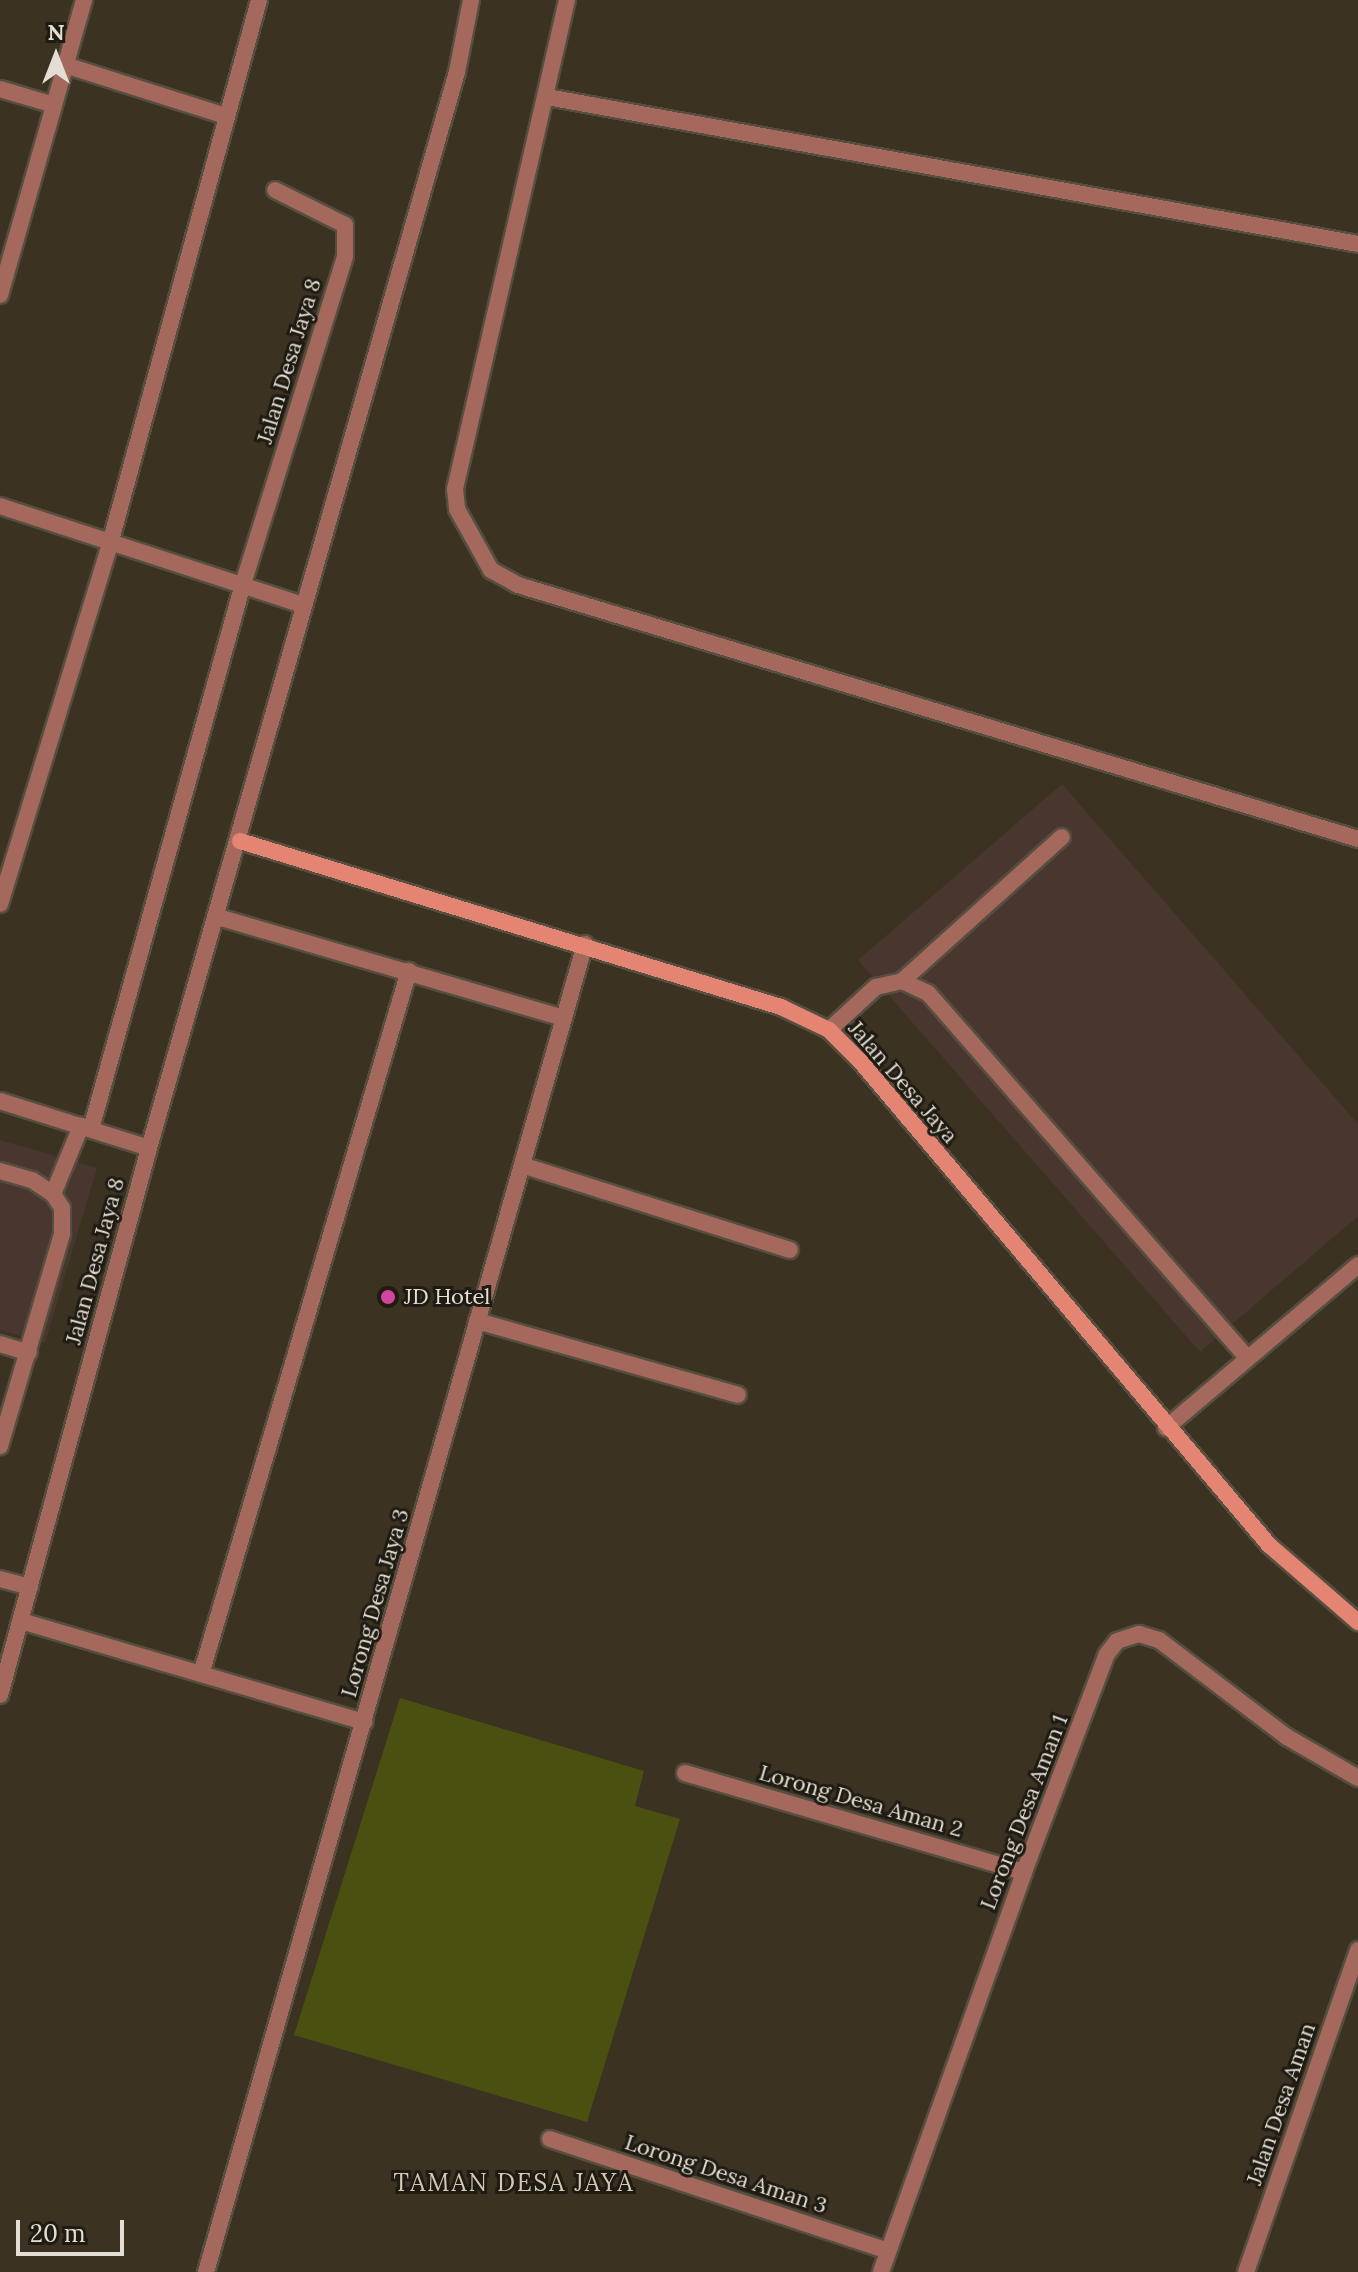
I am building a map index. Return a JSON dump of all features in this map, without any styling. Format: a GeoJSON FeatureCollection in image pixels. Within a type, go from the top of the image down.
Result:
{"type":"FeatureCollection","features":[{"type":"Feature","properties":{"kind":"street"},"geometry":{"type":"LineString","coordinates":[[0,295],[84,0]]}},
{"type":"Feature","properties":{"kind":"street"},"geometry":{"type":"LineString","coordinates":[[0,904],[111,540],[259,0]]}},
{"type":"Feature","properties":{"kind":"street","name":"Jalan Desa Jaya 8"},"geometry":{"type":"LineString","coordinates":[[0,1695],[149,1148],[240,841],[303,605],[452,87],[471,0]]}},
{"type":"Feature","properties":{"kind":"street"},"geometry":{"type":"LineString","coordinates":[[567,0],[455,489],[457,509],[491,570],[518,585],[1358,839]]}},
{"type":"Feature","properties":{"kind":"street"},"geometry":{"type":"LineString","coordinates":[[65,65],[226,116]]}},
{"type":"Feature","properties":{"kind":"street"},"geometry":{"type":"LineString","coordinates":[[0,89],[54,105]]}},
{"type":"Feature","properties":{"kind":"street"},"geometry":{"type":"LineString","coordinates":[[547,97],[1358,244]]}},
{"type":"Feature","properties":{"kind":"street","name":"Jalan Desa Jaya 8"},"geometry":{"type":"LineString","coordinates":[[0,1446],[62,1234],[62,1208],[53,1194],[86,1128],[243,584],[348,236],[345,225],[333,216],[275,190]]}},
{"type":"Feature","properties":{"kind":"street"},"geometry":{"type":"LineString","coordinates":[[0,506],[303,605]]}},
{"type":"Feature","properties":{"kind":"street"},"geometry":{"type":"LineString","coordinates":[[829,1030],[876,987],[902,981],[1062,837]]}},
{"type":"Feature","properties":{"kind":"street","name":"Jalan Desa Jaya"},"geometry":{"type":"LineString","coordinates":[[240,841],[585,944],[781,1007],[829,1030],[860,1061],[1166,1428],[1269,1545],[1358,1622]]}},
{"type":"Feature","properties":{"kind":"street"},"geometry":{"type":"LineString","coordinates":[[218,917],[564,1018]]}},
{"type":"Feature","properties":{"kind":"street","name":"Lorong Desa Jaya 3"},"geometry":{"type":"LineString","coordinates":[[206,2272],[585,944]]}},
{"type":"Feature","properties":{"kind":"street"},"geometry":{"type":"LineString","coordinates":[[202,1671],[409,971]]}},
{"type":"Feature","properties":{"kind":"street"},"geometry":{"type":"LineString","coordinates":[[902,981],[928,993],[1247,1357]]}},
{"type":"Feature","properties":{"kind":"street"},"geometry":{"type":"LineString","coordinates":[[0,1101],[149,1148]]}},
{"type":"Feature","properties":{"kind":"street"},"geometry":{"type":"LineString","coordinates":[[522,1165],[790,1250]]}},
{"type":"Feature","properties":{"kind":"street"},"geometry":{"type":"LineString","coordinates":[[0,1171],[53,1194]]}},
{"type":"Feature","properties":{"kind":"street"},"geometry":{"type":"LineString","coordinates":[[1166,1428],[1358,1265]]}},
{"type":"Feature","properties":{"kind":"street"},"geometry":{"type":"LineString","coordinates":[[477,1321],[738,1395]]}},
{"type":"Feature","properties":{"kind":"street"},"geometry":{"type":"LineString","coordinates":[[0,1344],[29,1353]]}},
{"type":"Feature","properties":{"kind":"street"},"geometry":{"type":"LineString","coordinates":[[0,1579],[30,1587]]}},
{"type":"Feature","properties":{"kind":"street"},"geometry":{"type":"LineString","coordinates":[[21,1621],[202,1671],[364,1722]]}},
{"type":"Feature","properties":{"kind":"street","name":"Lorong Desa Aman 1"},"geometry":{"type":"LineString","coordinates":[[881,2272],[1024,1872],[1107,1654],[1117,1641],[1139,1634],[1159,1640],[1287,1737],[1358,1778]]}},
{"type":"Feature","properties":{"kind":"street","name":"Lorong Desa Aman 2"},"geometry":{"type":"LineString","coordinates":[[685,1773],[1024,1872]]}},
{"type":"Feature","properties":{"kind":"street","name":"Jalan Desa Aman"},"geometry":{"type":"LineString","coordinates":[[1246,2272],[1358,1950]]}},
{"type":"Feature","properties":{"kind":"street","name":"Lorong Desa Aman 3"},"geometry":{"type":"LineString","coordinates":[[550,2139],[888,2251]]}},
{"type":"Feature","properties":{"kind":"shaded area"},"geometry":{"type":"Polygon","coordinates":[[[1062,784],[1358,1124],[1358,1216],[1200,1352],[858,960],[1062,784]]]}},
{"type":"Feature","properties":{"kind":"shaded area"},"geometry":{"type":"Polygon","coordinates":[[[0,1140],[97,1168],[45,1343],[0,1330],[0,1140]]]}},
{"type":"Feature","properties":{"kind":"green space"},"geometry":{"type":"Polygon","coordinates":[[[400,1698],[644,1771],[635,1806],[680,1819],[587,2122],[294,2035],[400,1698]]]}},
{"type":"Feature","properties":{"kind":"place","name":"JD Hotel"},"geometry":{"type":"Point","coordinates":[388,1297]}},
{"type":"Feature","properties":{"kind":"district","name":"TAMAN DESA JAYA"},"geometry":{"type":"Point","coordinates":[514,2183]}}]}
